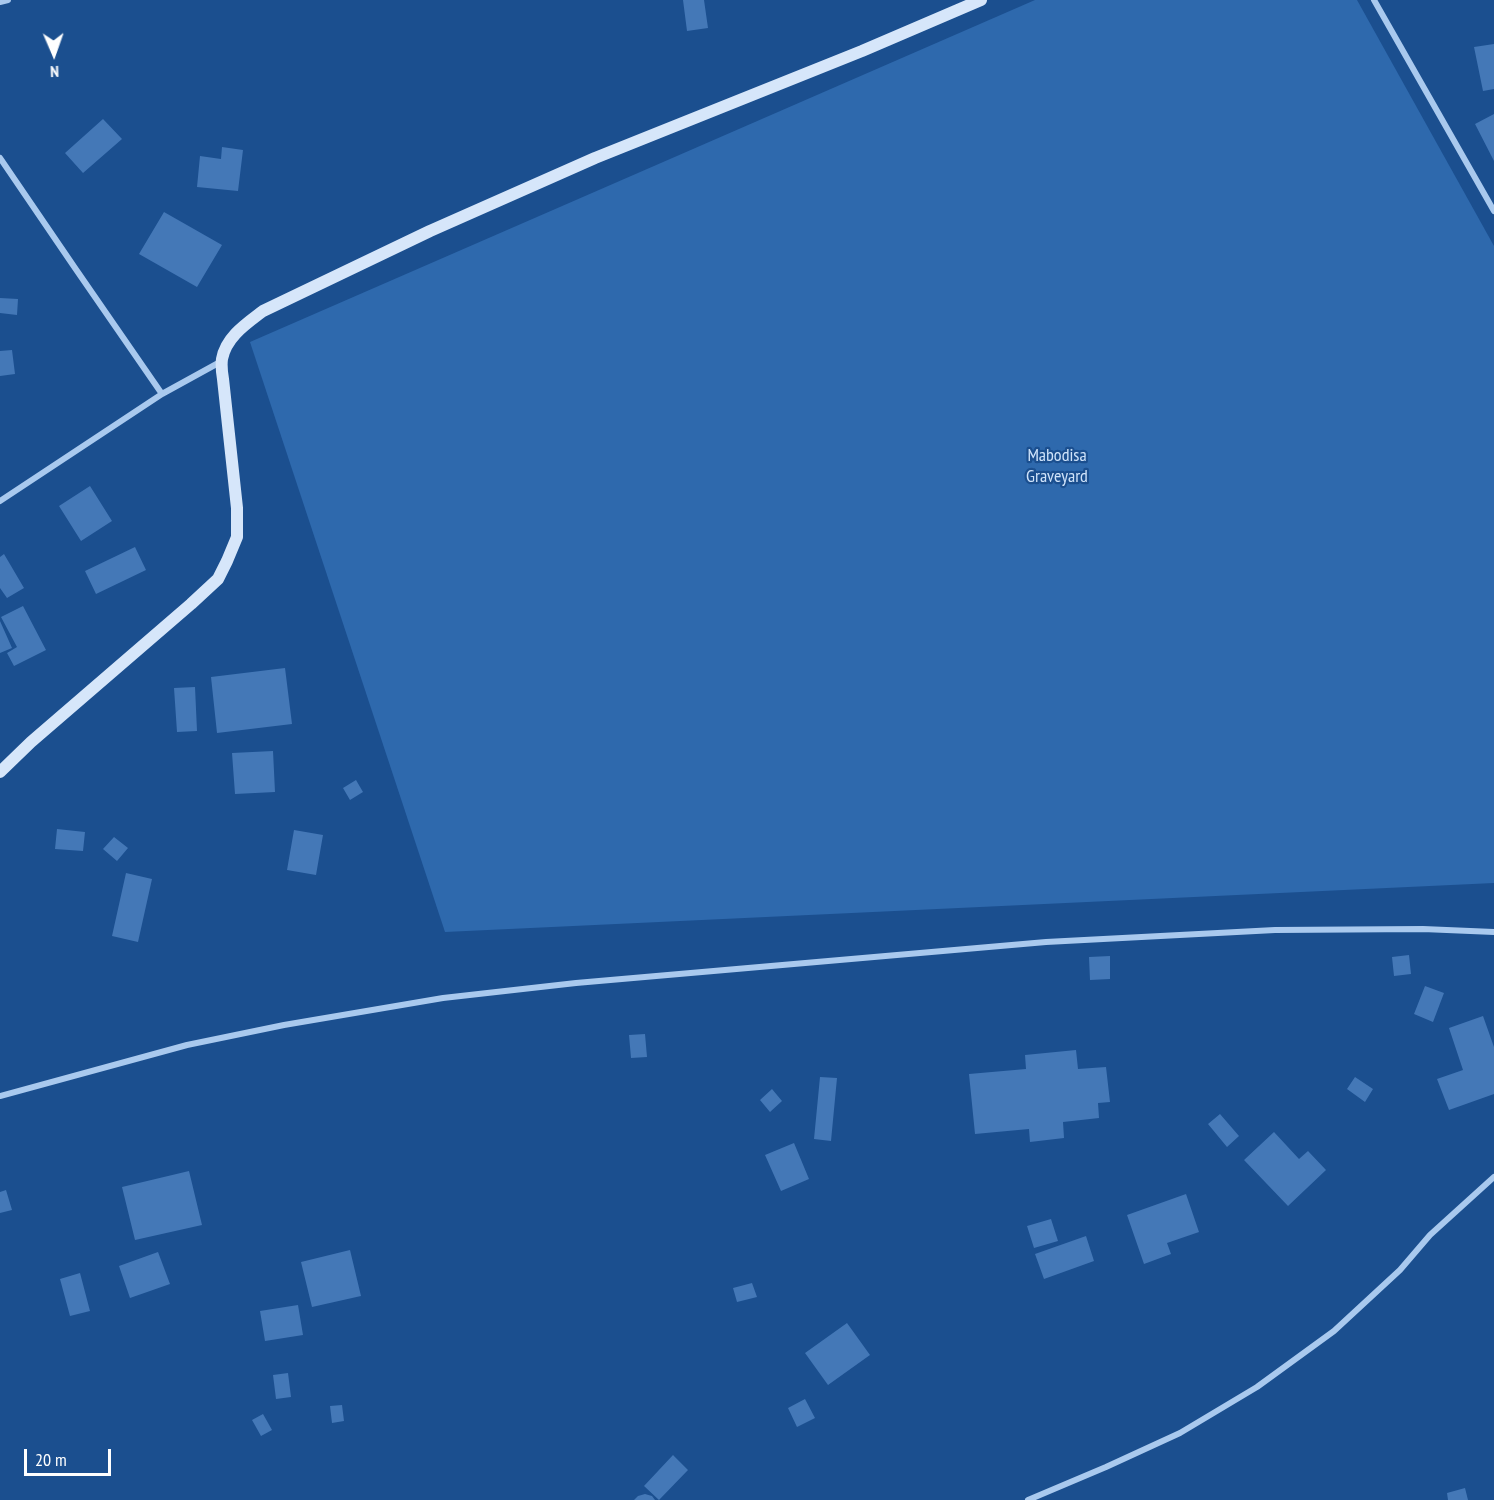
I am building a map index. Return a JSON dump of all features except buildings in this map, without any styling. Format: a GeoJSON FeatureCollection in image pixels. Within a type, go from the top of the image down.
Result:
{"type":"FeatureCollection","features":[{"type":"Feature","properties":{"kind":"street"},"geometry":{"type":"LineString","coordinates":[[0,2],[8,0]]}},
{"type":"Feature","properties":{"kind":"street"},"geometry":{"type":"LineString","coordinates":[[0,772],[31,742],[191,604],[218,579],[223,570],[237,537],[237,508],[222,361],[225,348],[231,338],[243,326],[263,311],[420,236],[595,158],[862,51],[981,0]]}},
{"type":"Feature","properties":{"kind":"street"},"geometry":{"type":"LineString","coordinates":[[1374,0],[1494,211]]}},
{"type":"Feature","properties":{"kind":"street"},"geometry":{"type":"LineString","coordinates":[[0,158],[162,394]]}},
{"type":"Feature","properties":{"kind":"street"},"geometry":{"type":"LineString","coordinates":[[0,501],[162,394],[222,361]]}},
{"type":"Feature","properties":{"kind":"street"},"geometry":{"type":"LineString","coordinates":[[0,1096],[187,1045],[284,1024],[442,998],[576,983],[1046,942],[1275,930],[1423,929],[1494,932]]}},
{"type":"Feature","properties":{"kind":"street"},"geometry":{"type":"LineString","coordinates":[[1028,1500],[1180,1433],[1257,1387],[1334,1331],[1400,1270],[1430,1235],[1494,1177]]}},
{"type":"Feature","properties":{"kind":"green space","name":"Mabodisa Graveyard"},"geometry":{"type":"Polygon","coordinates":[[[1035,0],[1357,0],[1494,246],[1494,883],[445,932],[250,342],[1035,0]]]}}]}
